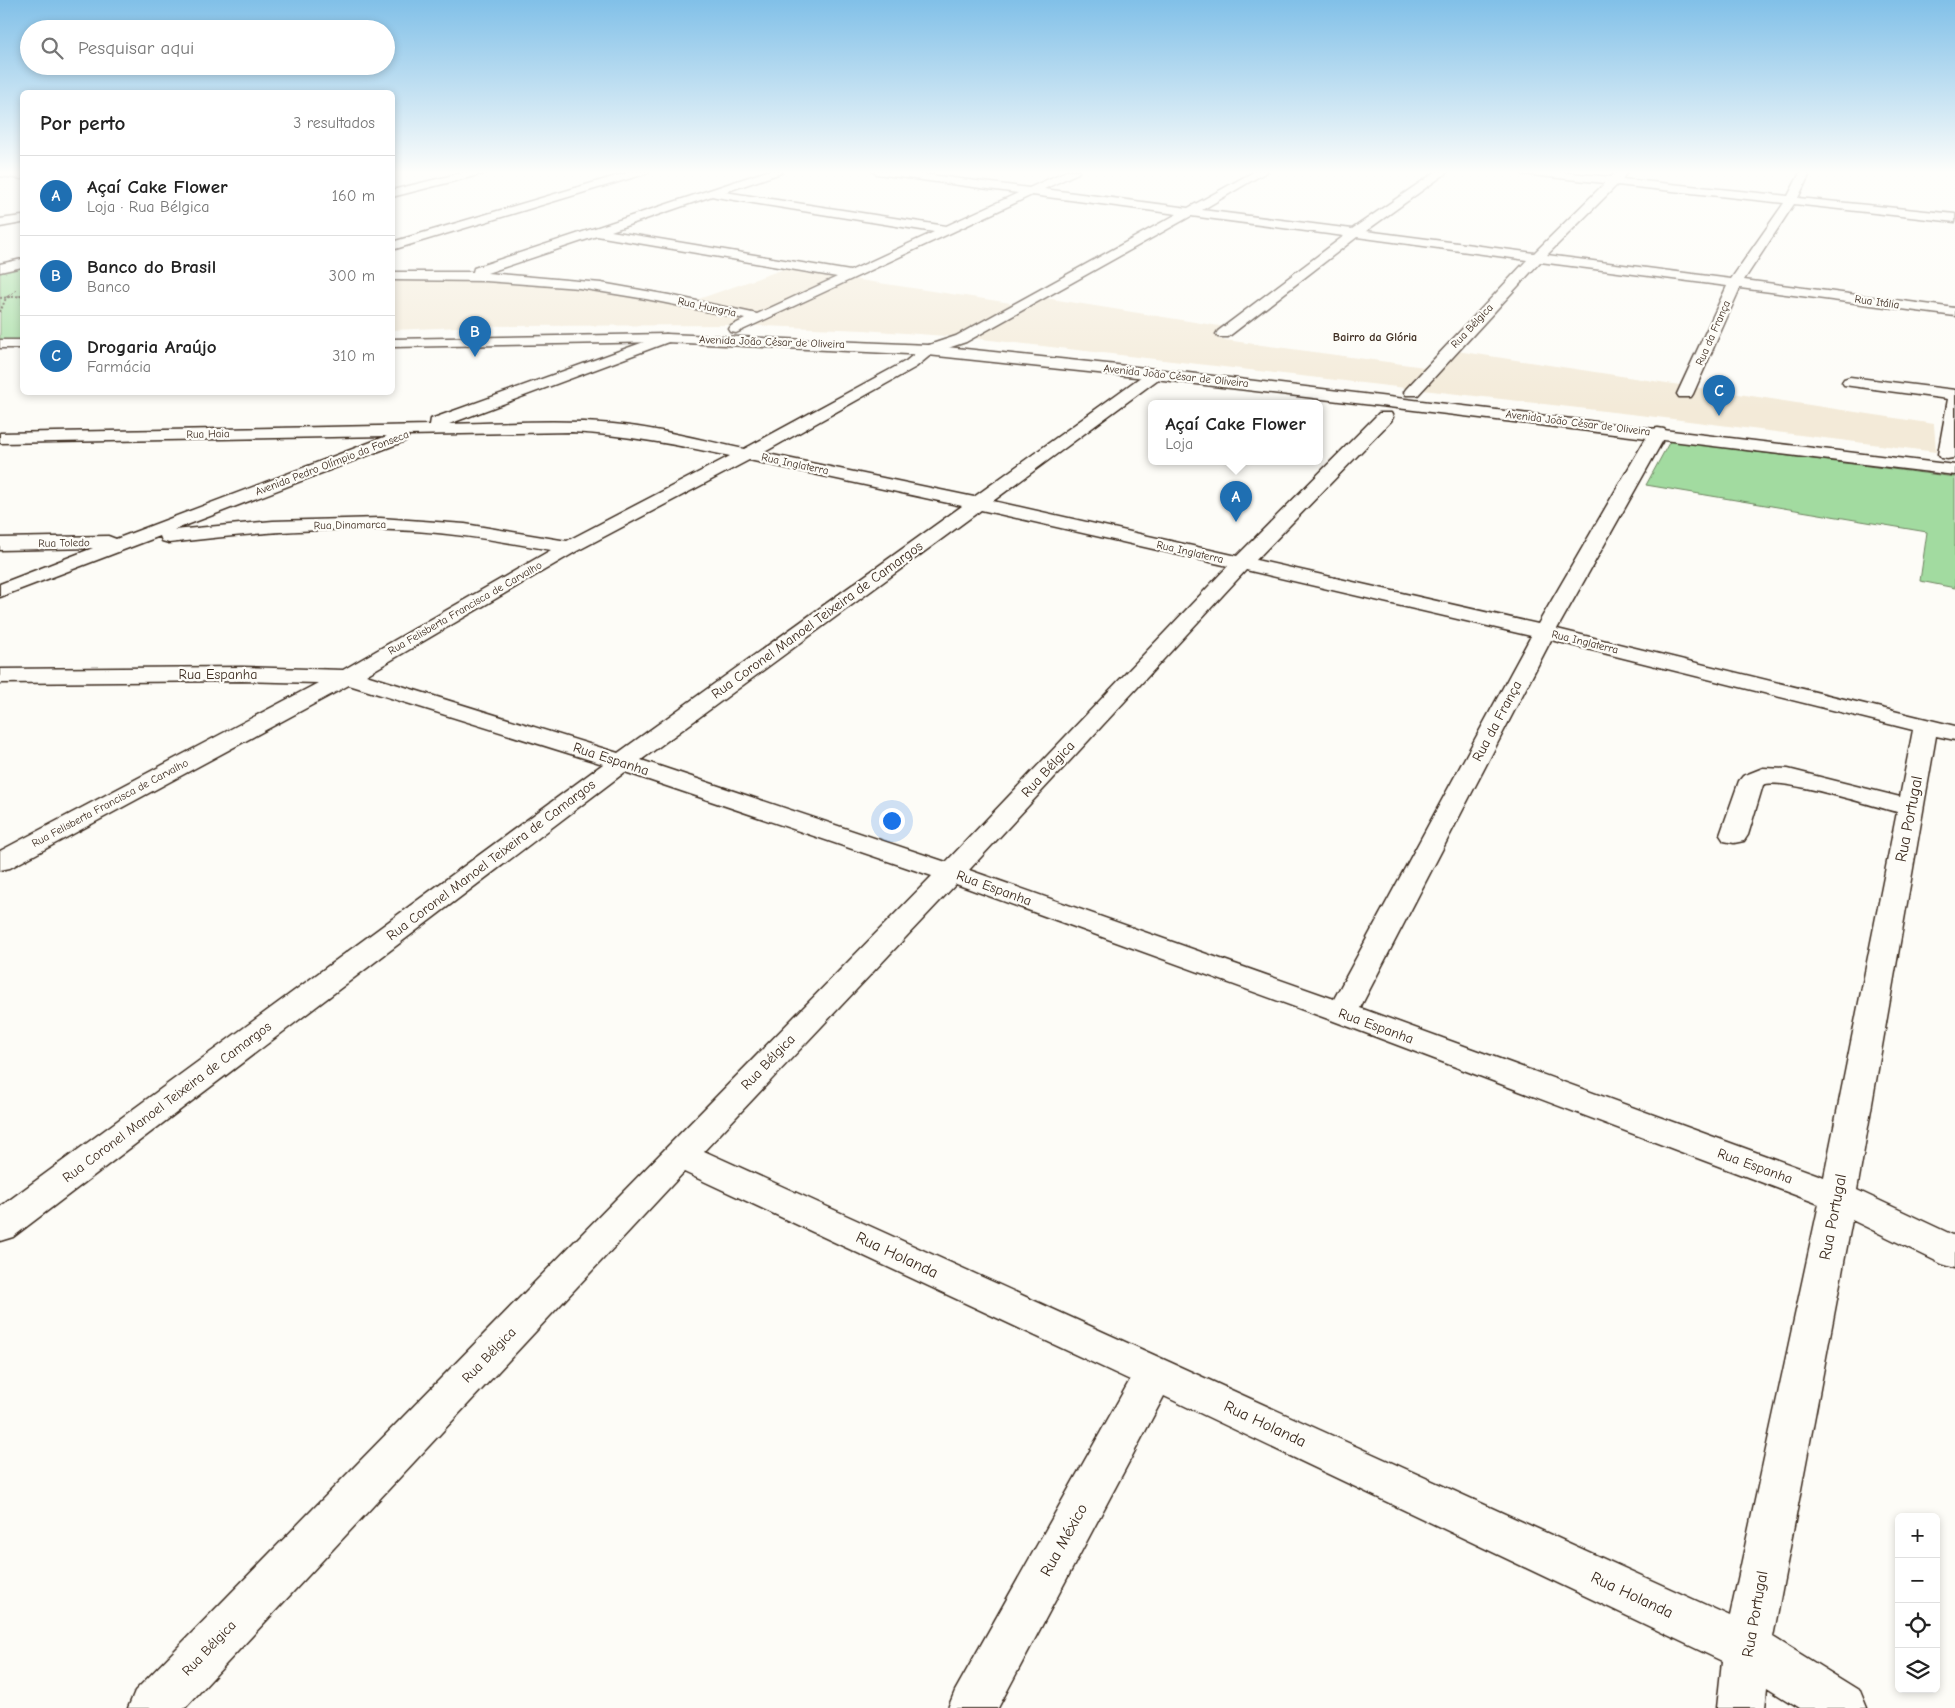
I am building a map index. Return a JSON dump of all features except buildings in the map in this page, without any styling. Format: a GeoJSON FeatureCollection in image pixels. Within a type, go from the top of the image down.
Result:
{"type":"FeatureCollection","features":[{"type":"Feature","properties":{"kind":"street"},"geometry":{"type":"LineString","coordinates":[[468,275],[537,251]]}},
{"type":"Feature","properties":{"kind":"street"},"geometry":{"type":"LineString","coordinates":[[709,251],[851,275]]}},
{"type":"Feature","properties":{"kind":"street"},"geometry":{"type":"LineString","coordinates":[[758,318],[902,251]]}},
{"type":"Feature","properties":{"kind":"street"},"geometry":{"type":"LineString","coordinates":[[928,350],[960,339],[1118,251]]}},
{"type":"Feature","properties":{"kind":"street"},"geometry":{"type":"LineString","coordinates":[[1223,334],[1332,251]]}},
{"type":"Feature","properties":{"kind":"street","name":"Rua Itália"},"geometry":{"type":"LineString","coordinates":[[1496,251],[1955,312]]}},
{"type":"Feature","properties":{"kind":"street","name":"Rua Bélgica"},"geometry":{"type":"LineString","coordinates":[[1412,392],[1543,251]]}},
{"type":"Feature","properties":{"kind":"street","name":"Rua da França"},"geometry":{"type":"LineString","coordinates":[[1685,394],[1736,283],[1758,251]]}},
{"type":"Feature","properties":{"kind":"street"},"geometry":{"type":"LineString","coordinates":[[0,268],[20,264]]}},
{"type":"Feature","properties":{"kind":"street","name":"Rua Hungria"},"geometry":{"type":"LineString","coordinates":[[395,276],[468,275],[579,284],[667,298],[758,318]]}},
{"type":"Feature","properties":{"kind":"street","name":"Rua Hungria"},"geometry":{"type":"LineString","coordinates":[[736,329],[758,318]]}},
{"type":"Feature","properties":{"kind":"street","name":"Avenida João César de Oliveira"},"geometry":{"type":"LineString","coordinates":[[395,331],[608,328],[736,329],[858,332],[960,339],[1951,454]]}},
{"type":"Feature","properties":{"kind":"street","name":"Avenida João César de Oliveira"},"geometry":{"type":"LineString","coordinates":[[395,343],[666,338],[928,350],[1155,374],[1955,470]]}},
{"type":"Feature","properties":{"kind":"street","name":"Avenida Pedro Olímpio da Fonseca"},"geometry":{"type":"LineString","coordinates":[[0,591],[417,430],[666,338]]}},
{"type":"Feature","properties":{"kind":"street"},"geometry":{"type":"LineString","coordinates":[[960,339],[961,346],[979,355]]}},
{"type":"Feature","properties":{"kind":"street"},"geometry":{"type":"LineString","coordinates":[[0,344],[20,344]]}},
{"type":"Feature","properties":{"kind":"street","name":"Rua Felisberta Francisca de Carvalho"},"geometry":{"type":"LineString","coordinates":[[5,854],[347,677],[570,548],[748,454],[911,364],[928,350]]}},
{"type":"Feature","properties":{"kind":"street"},"geometry":{"type":"LineString","coordinates":[[0,357],[20,356]]}},
{"type":"Feature","properties":{"kind":"street","name":"Rua Coronel Manoel Teixeira de Camargos"},"geometry":{"type":"LineString","coordinates":[[0,1227],[622,762],[1155,374]]}},
{"type":"Feature","properties":{"kind":"street"},"geometry":{"type":"LineString","coordinates":[[1850,382],[1955,395]]}},
{"type":"Feature","properties":{"kind":"street"},"geometry":{"type":"LineString","coordinates":[[1951,454],[1955,401]]}},
{"type":"Feature","properties":{"kind":"street","name":"Rua Bélgica"},"geometry":{"type":"LineString","coordinates":[[152,1708],[679,1155],[951,873],[1241,564],[1385,417]]}},
{"type":"Feature","properties":{"kind":"street","name":"Rua Inglaterra"},"geometry":{"type":"LineString","coordinates":[[417,430],[572,427],[649,434],[976,503],[1544,632],[1940,730]]}},
{"type":"Feature","properties":{"kind":"street","name":"Rua Haia"},"geometry":{"type":"LineString","coordinates":[[0,438],[417,430]]}},
{"type":"Feature","properties":{"kind":"street","name":"Rua da França"},"geometry":{"type":"LineString","coordinates":[[1342,1013],[1544,632],[1658,433]]}},
{"type":"Feature","properties":{"kind":"street","name":"Rua Dinamarca"},"geometry":{"type":"LineString","coordinates":[[128,542],[234,529],[385,524],[450,528],[570,548]]}},
{"type":"Feature","properties":{"kind":"street","name":"Rua Toledo"},"geometry":{"type":"LineString","coordinates":[[0,544],[128,542]]}},
{"type":"Feature","properties":{"kind":"street","name":"Rua Espanha"},"geometry":{"type":"LineString","coordinates":[[0,676],[242,674],[347,677],[622,762],[951,873],[1342,1013],[1838,1196],[1955,1254]]}},
{"type":"Feature","properties":{"kind":"street","name":"Rua Portugal"},"geometry":{"type":"LineString","coordinates":[[1741,1708],[1747,1648],[1838,1196],[1911,808],[1940,730]]}},
{"type":"Feature","properties":{"kind":"street"},"geometry":{"type":"LineString","coordinates":[[1734,835],[1752,781],[1763,776],[1788,777],[1911,808]]}},
{"type":"Feature","properties":{"kind":"street","name":"Rua Holanda"},"geometry":{"type":"LineString","coordinates":[[679,1155],[1155,1372],[1747,1648],[1843,1708]]}},
{"type":"Feature","properties":{"kind":"street","name":"Rua México"},"geometry":{"type":"LineString","coordinates":[[972,1708],[1155,1372]]}},
{"type":"Feature","properties":{"kind":"path"},"geometry":{"type":"LineString","coordinates":[[0,312],[6,298],[17,289]]}},
{"type":"Feature","properties":{"kind":"path"},"geometry":{"type":"LineString","coordinates":[[0,298],[20,296]]}},
{"type":"Feature","properties":{"kind":"shaded area"},"geometry":{"type":"Polygon","coordinates":[[[801,263],[853,279],[1030,306],[1045,298],[1232,328],[1218,339],[1439,369],[1457,351],[1934,424],[1936,452],[1665,418],[973,338],[864,330],[738,325],[480,326],[395,330],[395,274],[488,274],[693,301],[801,263]]]}},
{"type":"Feature","properties":{"kind":"green space"},"geometry":{"type":"Polygon","coordinates":[[[20,264],[20,340],[0,341],[0,269],[20,264]]]}},
{"type":"Feature","properties":{"kind":"green space"},"geometry":{"type":"Polygon","coordinates":[[[1670,441],[1955,477],[1955,588],[1920,581],[1927,532],[1646,485],[1670,441]]]}},
{"type":"Feature","properties":{"kind":"place","name":"Banco do Brasil"},"geometry":{"type":"Point","coordinates":[475,357]}},
{"type":"Feature","properties":{"kind":"place","name":"Drogaria Araújo"},"geometry":{"type":"Point","coordinates":[1719,416]}},
{"type":"Feature","properties":{"kind":"place","name":"Açaí Cake Flower"},"geometry":{"type":"Point","coordinates":[1236,522]}},
{"type":"Feature","properties":{"kind":"district","name":"Bairro da Glória"},"geometry":{"type":"Point","coordinates":[1375,337]}}]}
